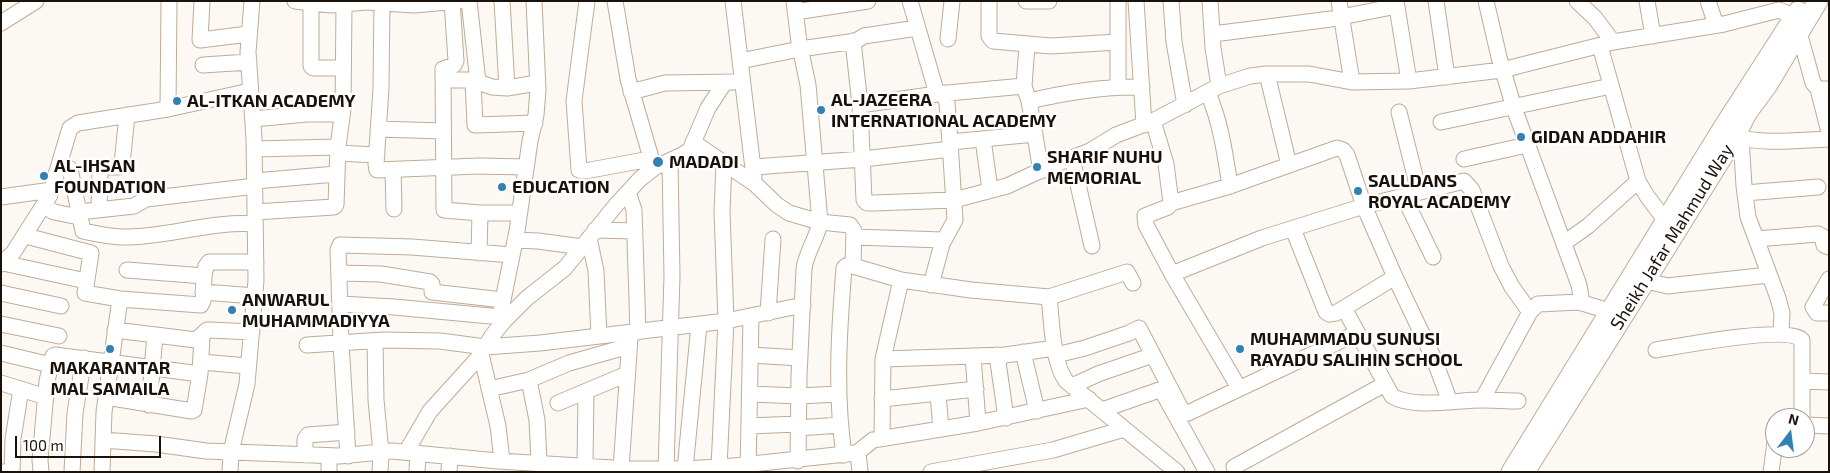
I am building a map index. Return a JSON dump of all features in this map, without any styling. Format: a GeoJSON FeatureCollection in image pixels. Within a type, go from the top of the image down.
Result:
{"type":"FeatureCollection","features":[{"type":"Feature","properties":{"kind":"main road","name":"Sheikh Jafar Mahmud Way"},"geometry":{"type":"LineString","coordinates":[[1525,472],[1646,281],[1733,135],[1796,25],[1804,1]]}},
{"type":"Feature","properties":{"kind":"main road","name":"Sheikh Jafar Mahmud Way"},"geometry":{"type":"LineString","coordinates":[[1796,25],[1818,1]]}},
{"type":"Feature","properties":{"kind":"main road","name":"Sheikh Jafar Mahmud Way"},"geometry":{"type":"LineString","coordinates":[[1511,472],[1665,220],[1733,135]]}},
{"type":"Feature","properties":{"kind":"street"},"geometry":{"type":"LineString","coordinates":[[168,109],[169,1]]}},
{"type":"Feature","properties":{"kind":"street"},"geometry":{"type":"LineString","coordinates":[[202,1],[200,40],[249,34]]}},
{"type":"Feature","properties":{"kind":"street"},"geometry":{"type":"LineString","coordinates":[[230,472],[231,452],[246,392],[255,296],[255,184],[249,62],[252,1]]}},
{"type":"Feature","properties":{"kind":"street"},"geometry":{"type":"LineString","coordinates":[[294,1],[344,5],[372,2],[459,1]]}},
{"type":"Feature","properties":{"kind":"street"},"geometry":{"type":"LineString","coordinates":[[470,1],[476,81],[475,125],[535,123]]}},
{"type":"Feature","properties":{"kind":"street"},"geometry":{"type":"LineString","coordinates":[[502,1],[507,88]]}},
{"type":"Feature","properties":{"kind":"street"},"geometry":{"type":"LineString","coordinates":[[501,321],[503,300],[536,115],[538,83],[534,1]]}},
{"type":"Feature","properties":{"kind":"street"},"geometry":{"type":"LineString","coordinates":[[587,1],[574,101],[579,170],[585,172],[670,161],[690,150],[708,108],[725,82]]}},
{"type":"Feature","properties":{"kind":"street"},"geometry":{"type":"LineString","coordinates":[[615,1],[628,79],[652,163]]}},
{"type":"Feature","properties":{"kind":"street"},"geometry":{"type":"LineString","coordinates":[[733,1],[755,184]]}},
{"type":"Feature","properties":{"kind":"street"},"geometry":{"type":"LineString","coordinates":[[790,465],[798,426],[805,258],[819,230],[820,222],[808,85],[800,49],[794,7],[868,1]]}},
{"type":"Feature","properties":{"kind":"street"},"geometry":{"type":"LineString","coordinates":[[910,1],[941,94],[947,103],[951,146],[954,220],[943,240],[932,285]]}},
{"type":"Feature","properties":{"kind":"street"},"geometry":{"type":"LineString","coordinates":[[948,39],[952,1]]}},
{"type":"Feature","properties":{"kind":"street"},"geometry":{"type":"LineString","coordinates":[[989,1],[990,39],[993,41],[1027,45],[1075,45],[1118,42]]}},
{"type":"Feature","properties":{"kind":"street"},"geometry":{"type":"LineString","coordinates":[[1026,1],[1048,1]]}},
{"type":"Feature","properties":{"kind":"street"},"geometry":{"type":"LineString","coordinates":[[1118,1],[1118,86]]}},
{"type":"Feature","properties":{"kind":"street"},"geometry":{"type":"LineString","coordinates":[[1136,1],[1142,86],[1149,123],[1166,164],[1171,203]]}},
{"type":"Feature","properties":{"kind":"street"},"geometry":{"type":"LineString","coordinates":[[1171,1],[1174,42],[1185,105]]}},
{"type":"Feature","properties":{"kind":"street"},"geometry":{"type":"LineString","coordinates":[[1210,1],[1213,34],[1214,90],[1230,186]]}},
{"type":"Feature","properties":{"kind":"street"},"geometry":{"type":"LineString","coordinates":[[1339,1],[1352,82]]}},
{"type":"Feature","properties":{"kind":"street"},"geometry":{"type":"LineString","coordinates":[[1436,1],[1447,77]]}},
{"type":"Feature","properties":{"kind":"street"},"geometry":{"type":"LineString","coordinates":[[1486,1],[1502,70],[1514,108],[1579,285],[1582,303]]}},
{"type":"Feature","properties":{"kind":"street"},"geometry":{"type":"LineString","coordinates":[[1577,1],[1595,18],[1606,44],[1611,86],[1638,181],[1665,220]]}},
{"type":"Feature","properties":{"kind":"street"},"geometry":{"type":"LineString","coordinates":[[1647,1],[1653,36]]}},
{"type":"Feature","properties":{"kind":"street"},"geometry":{"type":"LineString","coordinates":[[1708,1],[1716,25]]}},
{"type":"Feature","properties":{"kind":"street"},"geometry":{"type":"LineString","coordinates":[[1,23],[35,2]]}},
{"type":"Feature","properties":{"kind":"street"},"geometry":{"type":"LineString","coordinates":[[372,2],[381,88],[377,170],[444,167],[526,167]]}},
{"type":"Feature","properties":{"kind":"street"},"geometry":{"type":"LineString","coordinates":[[452,2],[456,61],[454,65],[443,69],[445,211],[519,213]]}},
{"type":"Feature","properties":{"kind":"street"},"geometry":{"type":"LineString","coordinates":[[316,3],[311,66],[313,68],[343,68]]}},
{"type":"Feature","properties":{"kind":"street"},"geometry":{"type":"LineString","coordinates":[[1213,34],[1341,17],[1397,4],[1409,81]]}},
{"type":"Feature","properties":{"kind":"street"},"geometry":{"type":"LineString","coordinates":[[60,163],[70,169],[83,231],[124,237],[233,224],[255,218],[334,207],[336,202],[336,174],[342,114],[344,5]]}},
{"type":"Feature","properties":{"kind":"street"},"geometry":{"type":"LineString","coordinates":[[853,41],[860,105],[864,200],[867,203],[913,203],[954,200],[1022,181],[1090,151],[1116,135],[1149,123],[1214,90],[1250,76],[1309,74],[1352,82],[1409,81],[1447,77],[1502,70],[1606,44],[1716,25],[1779,10],[1786,13],[1796,25],[1813,83],[1823,89],[1829,132]]}},
{"type":"Feature","properties":{"kind":"street"},"geometry":{"type":"LineString","coordinates":[[740,61],[853,41],[864,36],[918,28]]}},
{"type":"Feature","properties":{"kind":"street"},"geometry":{"type":"LineString","coordinates":[[1027,45],[1024,86],[1029,102],[1041,171]]}},
{"type":"Feature","properties":{"kind":"street"},"geometry":{"type":"LineString","coordinates":[[203,65],[249,62]]}},
{"type":"Feature","properties":{"kind":"street"},"geometry":{"type":"LineString","coordinates":[[1267,74],[1288,165]]}},
{"type":"Feature","properties":{"kind":"street"},"geometry":{"type":"LineString","coordinates":[[443,82],[447,80],[476,81],[492,87],[507,88],[538,83]]}},
{"type":"Feature","properties":{"kind":"street"},"geometry":{"type":"LineString","coordinates":[[631,92],[665,83],[743,82]]}},
{"type":"Feature","properties":{"kind":"street"},"geometry":{"type":"LineString","coordinates":[[860,105],[941,94],[1024,86]]}},
{"type":"Feature","properties":{"kind":"street"},"geometry":{"type":"LineString","coordinates":[[1029,102],[1068,92],[1118,86],[1142,86]]}},
{"type":"Feature","properties":{"kind":"street"},"geometry":{"type":"LineString","coordinates":[[1441,122],[1611,86]]}},
{"type":"Feature","properties":{"kind":"street"},"geometry":{"type":"LineString","coordinates":[[2,264],[14,253],[26,236],[52,190],[70,128],[78,123],[168,109],[250,91]]}},
{"type":"Feature","properties":{"kind":"street"},"geometry":{"type":"LineString","coordinates":[[1399,112],[1419,192]]}},
{"type":"Feature","properties":{"kind":"street"},"geometry":{"type":"LineString","coordinates":[[253,119],[306,114],[342,114]]}},
{"type":"Feature","properties":{"kind":"street"},"geometry":{"type":"LineString","coordinates":[[99,210],[100,169],[102,167],[122,164],[127,115]]}},
{"type":"Feature","properties":{"kind":"street"},"geometry":{"type":"LineString","coordinates":[[378,129],[443,131]]}},
{"type":"Feature","properties":{"kind":"street"},"geometry":{"type":"LineString","coordinates":[[754,167],[863,159],[951,146],[983,139],[1035,134]]}},
{"type":"Feature","properties":{"kind":"street"},"geometry":{"type":"LineString","coordinates":[[1781,334],[1782,313],[1748,217],[1733,135],[1777,141],[1829,139]]}},
{"type":"Feature","properties":{"kind":"street"},"geometry":{"type":"LineString","coordinates":[[983,139],[990,190]]}},
{"type":"Feature","properties":{"kind":"street"},"geometry":{"type":"LineString","coordinates":[[693,142],[755,184],[788,213],[820,222],[850,225],[853,228],[854,237],[853,266]]}},
{"type":"Feature","properties":{"kind":"street"},"geometry":{"type":"LineString","coordinates":[[1464,159],[1527,145]]}},
{"type":"Feature","properties":{"kind":"street"},"geometry":{"type":"LineString","coordinates":[[1238,388],[1148,230],[1145,216],[1168,207],[1171,203],[1230,186],[1337,148],[1343,150],[1347,155],[1364,206],[1434,359],[1450,402]]}},
{"type":"Feature","properties":{"kind":"street"},"geometry":{"type":"LineString","coordinates":[[254,150],[338,150],[377,155]]}},
{"type":"Feature","properties":{"kind":"street"},"geometry":{"type":"LineString","coordinates":[[1072,158],[1092,246]]}},
{"type":"Feature","properties":{"kind":"street"},"geometry":{"type":"LineString","coordinates":[[666,470],[672,276],[670,161]]}},
{"type":"Feature","properties":{"kind":"street"},"geometry":{"type":"LineString","coordinates":[[417,472],[412,453],[430,411],[483,351],[501,321],[527,298],[557,276],[652,163]]}},
{"type":"Feature","properties":{"kind":"street"},"geometry":{"type":"LineString","coordinates":[[719,467],[726,321],[722,212],[724,164]]}},
{"type":"Feature","properties":{"kind":"street"},"geometry":{"type":"LineString","coordinates":[[393,170],[394,209]]}},
{"type":"Feature","properties":{"kind":"street"},"geometry":{"type":"LineString","coordinates":[[44,206],[54,212],[79,215],[99,210],[134,206],[146,199],[336,174]]}},
{"type":"Feature","properties":{"kind":"street"},"geometry":{"type":"LineString","coordinates":[[1172,274],[1262,238],[1364,206],[1464,181],[1472,190],[1501,266],[1512,287],[1530,312]]}},
{"type":"Feature","properties":{"kind":"street"},"geometry":{"type":"LineString","coordinates":[[1564,243],[1595,220],[1638,181]]}},
{"type":"Feature","properties":{"kind":"street"},"geometry":{"type":"LineString","coordinates":[[1745,193],[1818,187]]}},
{"type":"Feature","properties":{"kind":"street"},"geometry":{"type":"LineString","coordinates":[[2,193],[52,190]]}},
{"type":"Feature","properties":{"kind":"street"},"geometry":{"type":"LineString","coordinates":[[621,469],[627,374],[632,337],[635,231],[634,210],[628,192]]}},
{"type":"Feature","properties":{"kind":"street"},"geometry":{"type":"LineString","coordinates":[[1404,197],[1433,257]]}},
{"type":"Feature","properties":{"kind":"street"},"geometry":{"type":"LineString","coordinates":[[479,252],[480,213]]}},
{"type":"Feature","properties":{"kind":"street"},"geometry":{"type":"LineString","coordinates":[[1293,229],[1326,312],[1329,314],[1344,308],[1395,277]]}},
{"type":"Feature","properties":{"kind":"street"},"geometry":{"type":"LineString","coordinates":[[348,456],[341,342],[340,245],[412,247],[479,252],[513,248],[538,241],[589,238],[635,231]]}},
{"type":"Feature","properties":{"kind":"street"},"geometry":{"type":"LineString","coordinates":[[1756,239],[1818,234],[1822,236],[1824,245],[1829,247]]}},
{"type":"Feature","properties":{"kind":"street"},"geometry":{"type":"LineString","coordinates":[[26,236],[91,254],[85,292],[120,299],[201,305],[203,302],[204,276],[209,262],[256,262]]}},
{"type":"Feature","properties":{"kind":"street"},"geometry":{"type":"LineString","coordinates":[[854,237],[943,240]]}},
{"type":"Feature","properties":{"kind":"street"},"geometry":{"type":"LineString","coordinates":[[589,238],[596,271],[599,336]]}},
{"type":"Feature","properties":{"kind":"street"},"geometry":{"type":"LineString","coordinates":[[768,313],[773,239]]}},
{"type":"Feature","properties":{"kind":"street"},"geometry":{"type":"LineString","coordinates":[[2,264],[86,281]]}},
{"type":"Feature","properties":{"kind":"street"},"geometry":{"type":"LineString","coordinates":[[860,472],[840,426],[838,394],[844,268],[846,266],[853,266],[901,280],[932,285],[1049,297],[1127,272],[1134,284]]}},
{"type":"Feature","properties":{"kind":"street"},"geometry":{"type":"LineString","coordinates":[[126,270],[204,276]]}},
{"type":"Feature","properties":{"kind":"street"},"geometry":{"type":"LineString","coordinates":[[339,273],[391,275],[430,282],[432,284],[432,292],[503,300]]}},
{"type":"Feature","properties":{"kind":"street"},"geometry":{"type":"LineString","coordinates":[[1646,281],[1676,286],[1769,275]]}},
{"type":"Feature","properties":{"kind":"street"},"geometry":{"type":"LineString","coordinates":[[1829,279],[1813,308],[1817,313],[1829,313]]}},
{"type":"Feature","properties":{"kind":"street"},"geometry":{"type":"LineString","coordinates":[[882,438],[883,359],[901,280]]}},
{"type":"Feature","properties":{"kind":"street"},"geometry":{"type":"LineString","coordinates":[[203,292],[255,296]]}},
{"type":"Feature","properties":{"kind":"street"},"geometry":{"type":"LineString","coordinates":[[1,293],[61,306]]}},
{"type":"Feature","properties":{"kind":"street"},"geometry":{"type":"LineString","coordinates":[[1049,297],[1056,352],[1064,378],[1177,472]]}},
{"type":"Feature","properties":{"kind":"street"},"geometry":{"type":"LineString","coordinates":[[102,472],[106,397],[120,299]]}},
{"type":"Feature","properties":{"kind":"street"},"geometry":{"type":"LineString","coordinates":[[1482,400],[1530,312],[1538,304],[1582,303],[1609,310]]}},
{"type":"Feature","properties":{"kind":"street"},"geometry":{"type":"LineString","coordinates":[[340,304],[394,307],[501,321]]}},
{"type":"Feature","properties":{"kind":"street"},"geometry":{"type":"LineString","coordinates":[[489,389],[529,380],[632,337],[671,328],[726,321],[803,305]]}},
{"type":"Feature","properties":{"kind":"street"},"geometry":{"type":"LineString","coordinates":[[1344,308],[1392,396],[1399,400],[1416,403],[1482,400],[1518,401]]}},
{"type":"Feature","properties":{"kind":"street"},"geometry":{"type":"LineString","coordinates":[[748,468],[751,316]]}},
{"type":"Feature","properties":{"kind":"street"},"geometry":{"type":"LineString","coordinates":[[1,324],[58,336]]}},
{"type":"Feature","properties":{"kind":"street"},"geometry":{"type":"LineString","coordinates":[[685,469],[699,325]]}},
{"type":"Feature","properties":{"kind":"street"},"geometry":{"type":"LineString","coordinates":[[883,359],[1056,352],[1100,343],[1133,332],[1137,328],[1140,329],[1183,412],[1188,413],[1357,333]]}},
{"type":"Feature","properties":{"kind":"street"},"geometry":{"type":"LineString","coordinates":[[115,330],[196,340],[207,330],[252,332]]}},
{"type":"Feature","properties":{"kind":"street"},"geometry":{"type":"LineString","coordinates":[[1656,350],[1716,340],[1781,334],[1799,337],[1802,340],[1802,408]]}},
{"type":"Feature","properties":{"kind":"street"},"geometry":{"type":"LineString","coordinates":[[148,405],[155,335]]}},
{"type":"Feature","properties":{"kind":"street"},"geometry":{"type":"LineString","coordinates":[[106,397],[148,405],[194,410],[201,368],[202,336]]}},
{"type":"Feature","properties":{"kind":"street"},"geometry":{"type":"LineString","coordinates":[[307,345],[341,342],[440,341],[483,351],[599,336],[632,337]]}},
{"type":"Feature","properties":{"kind":"street"},"geometry":{"type":"LineString","coordinates":[[375,341],[376,400],[381,453],[380,472]]}},
{"type":"Feature","properties":{"kind":"street"},"geometry":{"type":"LineString","coordinates":[[483,351],[489,389],[498,426],[502,462]]}},
{"type":"Feature","properties":{"kind":"street"},"geometry":{"type":"LineString","coordinates":[[1023,352],[1037,412]]}},
{"type":"Feature","properties":{"kind":"street"},"geometry":{"type":"LineString","coordinates":[[1,353],[51,365]]}},
{"type":"Feature","properties":{"kind":"street"},"geometry":{"type":"LineString","coordinates":[[41,472],[46,397],[53,356],[57,354],[152,367],[201,368],[248,366]]}},
{"type":"Feature","properties":{"kind":"street"},"geometry":{"type":"LineString","coordinates":[[751,355],[800,358]]}},
{"type":"Feature","properties":{"kind":"street"},"geometry":{"type":"LineString","coordinates":[[997,355],[1006,418]]}},
{"type":"Feature","properties":{"kind":"street"},"geometry":{"type":"LineString","coordinates":[[1072,386],[1098,374],[1154,355]]}},
{"type":"Feature","properties":{"kind":"street"},"geometry":{"type":"LineString","coordinates":[[973,356],[978,423]]}},
{"type":"Feature","properties":{"kind":"street"},"geometry":{"type":"LineString","coordinates":[[72,472],[75,413],[84,358]]}},
{"type":"Feature","properties":{"kind":"street"},"geometry":{"type":"LineString","coordinates":[[558,404],[627,374]]}},
{"type":"Feature","properties":{"kind":"street"},"geometry":{"type":"LineString","coordinates":[[529,380],[537,420],[539,463]]}},
{"type":"Feature","properties":{"kind":"street"},"geometry":{"type":"LineString","coordinates":[[1802,382],[1829,382]]}},
{"type":"Feature","properties":{"kind":"street"},"geometry":{"type":"LineString","coordinates":[[1,383],[46,397]]}},
{"type":"Feature","properties":{"kind":"street"},"geometry":{"type":"LineString","coordinates":[[1234,467],[1385,384]]}},
{"type":"Feature","properties":{"kind":"street"},"geometry":{"type":"LineString","coordinates":[[1,472],[12,472],[7,438],[16,414],[21,389]]}},
{"type":"Feature","properties":{"kind":"street"},"geometry":{"type":"LineString","coordinates":[[882,399],[976,389]]}},
{"type":"Feature","properties":{"kind":"street"},"geometry":{"type":"LineString","coordinates":[[1102,410],[1159,390],[1162,391],[1207,472]]}},
{"type":"Feature","properties":{"kind":"street"},"geometry":{"type":"LineString","coordinates":[[585,466],[586,392]]}},
{"type":"Feature","properties":{"kind":"street"},"geometry":{"type":"LineString","coordinates":[[750,394],[799,396],[838,394]]}},
{"type":"Feature","properties":{"kind":"street"},"geometry":{"type":"LineString","coordinates":[[938,394],[940,429]]}},
{"type":"Feature","properties":{"kind":"street"},"geometry":{"type":"LineString","coordinates":[[103,440],[206,451],[329,456],[348,456],[392,451],[450,456],[483,466],[502,462],[585,466],[602,470],[641,471],[719,467],[748,468],[820,465],[851,454],[873,440],[1006,418],[1089,399]]}},
{"type":"Feature","properties":{"kind":"street"},"geometry":{"type":"LineString","coordinates":[[668,403],[692,404]]}},
{"type":"Feature","properties":{"kind":"street"},"geometry":{"type":"LineString","coordinates":[[1,412],[16,414]]}},
{"type":"Feature","properties":{"kind":"street"},"geometry":{"type":"LineString","coordinates":[[1815,425],[1829,426]]}},
{"type":"Feature","properties":{"kind":"street"},"geometry":{"type":"LineString","coordinates":[[749,426],[840,426]]}},
{"type":"Feature","properties":{"kind":"street"},"geometry":{"type":"LineString","coordinates":[[932,472],[1053,450],[1124,429]]}},
{"type":"Feature","properties":{"kind":"street"},"geometry":{"type":"LineString","coordinates":[[305,455],[305,439],[308,435],[347,432]]}},
{"type":"Feature","properties":{"kind":"street"},"geometry":{"type":"LineString","coordinates":[[329,456],[330,472]]}},
{"type":"Feature","properties":{"kind":"street"},"geometry":{"type":"LineString","coordinates":[[449,472],[450,456]]}},
{"type":"Feature","properties":{"kind":"street"},"geometry":{"type":"LineString","coordinates":[[1771,472],[1773,458]]}},
{"type":"Feature","properties":{"kind":"place","name":"AL-ITKAN ACADEMY"},"geometry":{"type":"Point","coordinates":[177,101]}},
{"type":"Feature","properties":{"kind":"place","name":"AL-JAZEERA INTERNATIONAL ACADEMY"},"geometry":{"type":"Point","coordinates":[821,110]}},
{"type":"Feature","properties":{"kind":"place","name":"GIDAN ADDAHIR"},"geometry":{"type":"Point","coordinates":[1521,137]}},
{"type":"Feature","properties":{"kind":"place","name":"MADADI"},"geometry":{"type":"Point","coordinates":[658,162]}},
{"type":"Feature","properties":{"kind":"place","name":"SHARIF NUHU MEMORIAL"},"geometry":{"type":"Point","coordinates":[1037,167]}},
{"type":"Feature","properties":{"kind":"place","name":"AL-IHSAN FOUNDATION"},"geometry":{"type":"Point","coordinates":[44,176]}},
{"type":"Feature","properties":{"kind":"place","name":"EDUCATION"},"geometry":{"type":"Point","coordinates":[502,187]}},
{"type":"Feature","properties":{"kind":"place","name":"SALLDANS ROYAL ACADEMY"},"geometry":{"type":"Point","coordinates":[1358,191]}},
{"type":"Feature","properties":{"kind":"place","name":"ANWARUL MUHAMMADIYYA"},"geometry":{"type":"Point","coordinates":[232,310]}},
{"type":"Feature","properties":{"kind":"place","name":"MAKARANTAR MAL SAMAILA"},"geometry":{"type":"Point","coordinates":[110,349]}},
{"type":"Feature","properties":{"kind":"place","name":"MUHAMMADU SUNUSI RAYADU SALIHIN SCHOOL"},"geometry":{"type":"Point","coordinates":[1240,349]}}]}
